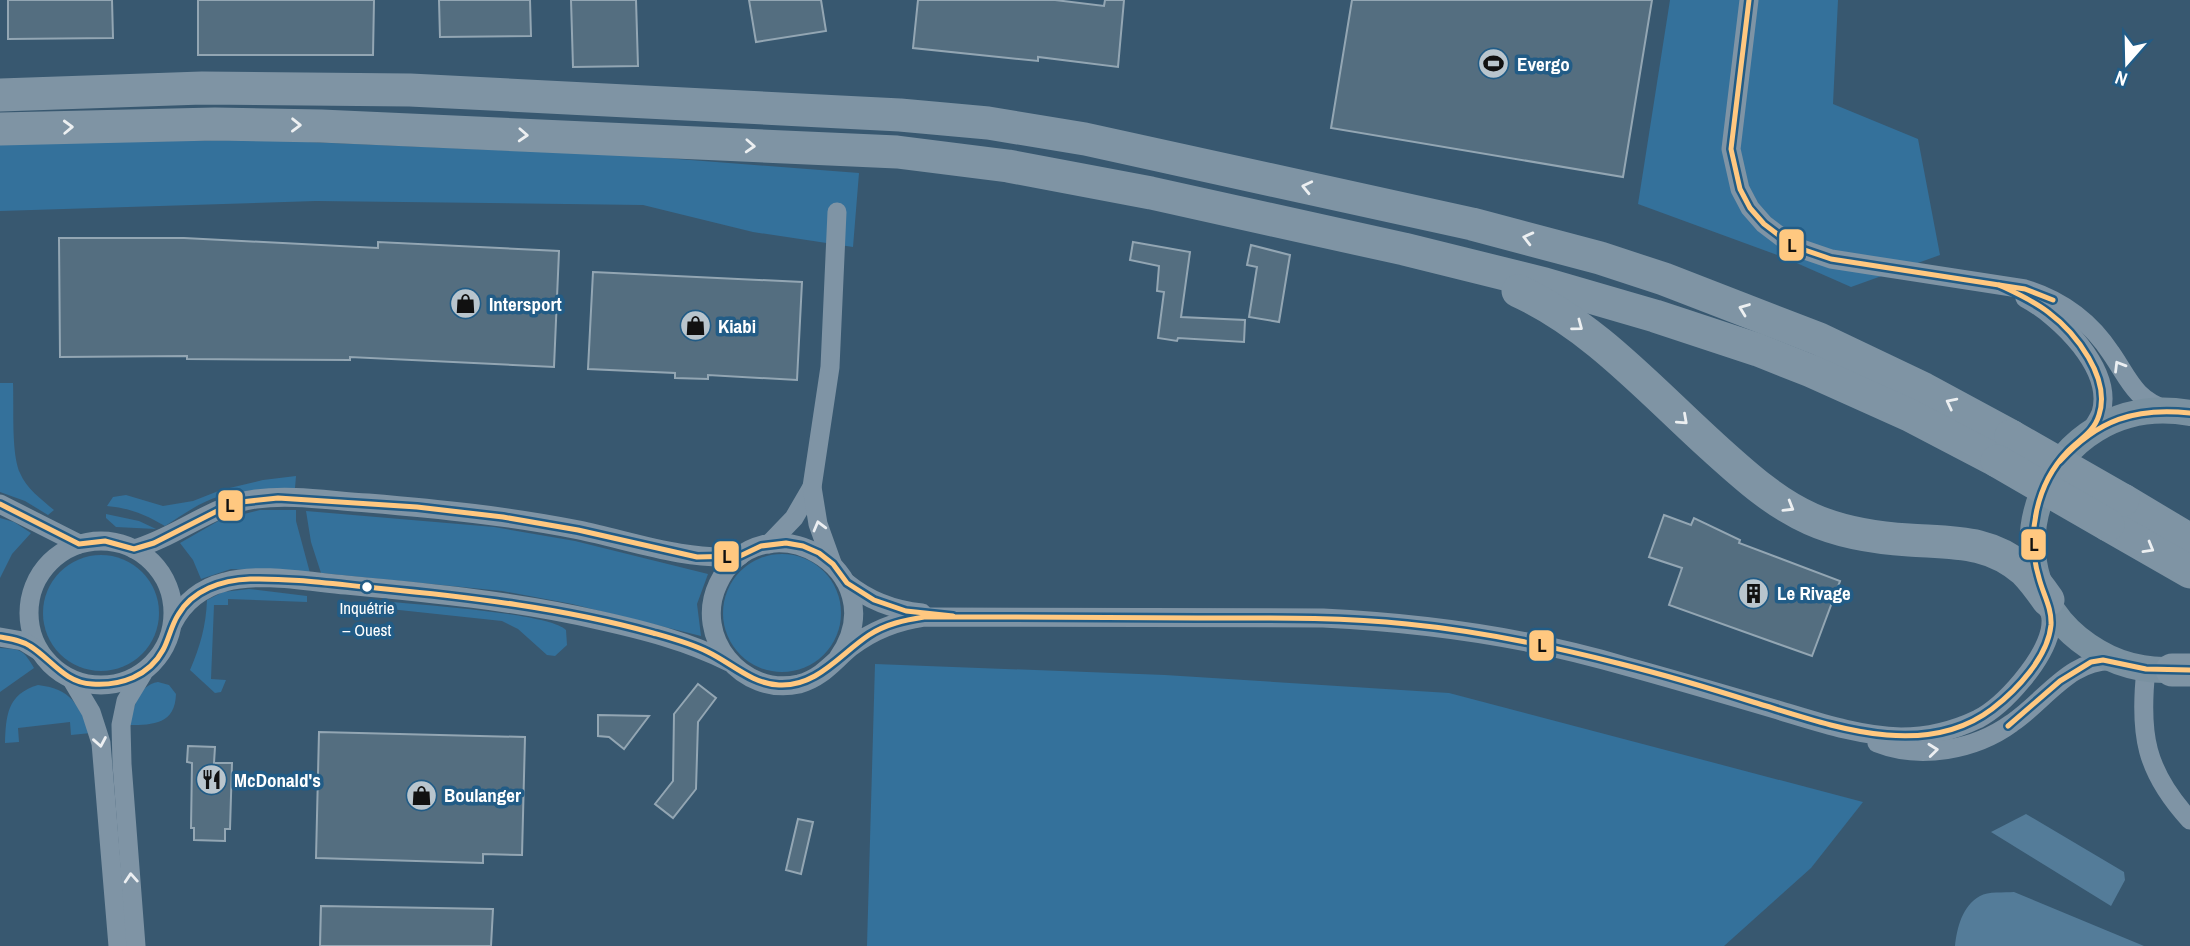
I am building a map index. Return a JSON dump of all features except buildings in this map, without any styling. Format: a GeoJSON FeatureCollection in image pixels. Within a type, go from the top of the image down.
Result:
{"type":"FeatureCollection","features":[{"type":"Feature","properties":{"kind":"highway"},"geometry":{"type":"LineString","coordinates":[[0,94],[214,88],[410,90],[900,115],[988,124],[1073,137],[1472,224],[1600,258],[1664,279],[1819,339],[1934,394],[2004,449],[2115,512],[2190,572]]}},
{"type":"Feature","properties":{"kind":"highway"},"geometry":{"type":"LineString","coordinates":[[0,129],[215,124],[310,126],[897,152],[947,157],[1071,177],[1252,214],[1404,249],[1621,306],[1758,350],[1909,415],[2004,449]]}},
{"type":"Feature","properties":{"kind":"highway"},"geometry":{"type":"LineString","coordinates":[[1404,249],[1503,284],[1563,315],[1594,338],[1751,481],[1791,509],[1852,533],[1908,540],[1956,541],[1986,548],[2026,572],[2048,600]]}},
{"type":"Feature","properties":{"kind":"highway"},"geometry":{"type":"LineString","coordinates":[[2115,512],[2190,540]]}},
{"type":"Feature","properties":{"kind":"street"},"geometry":{"type":"LineString","coordinates":[[1749,0],[1731,129],[1731,149],[1740,189],[1750,208],[1764,224],[1793,246],[1831,260],[1999,285],[2041,294],[2075,312],[2110,351],[2129,383],[2143,398],[2179,412]]}},
{"type":"Feature","properties":{"kind":"street"},"geometry":{"type":"LineString","coordinates":[[832,564],[818,524],[812,487],[830,379],[837,212]]}},
{"type":"Feature","properties":{"kind":"street"},"geometry":{"type":"LineString","coordinates":[[1999,285],[2047,312],[2063,325],[2083,350],[2100,383],[2102,397],[2101,413],[2090,432]]}},
{"type":"Feature","properties":{"kind":"street"},"geometry":{"type":"LineString","coordinates":[[2118,662],[2082,642],[2063,623],[2048,600],[2038,575],[2033,548],[2037,508],[2053,471],[2070,449],[2090,432],[2127,415],[2179,412]]}},
{"type":"Feature","properties":{"kind":"street"},"geometry":{"type":"LineString","coordinates":[[769,544],[794,518],[812,487]]}},
{"type":"Feature","properties":{"kind":"street"},"geometry":{"type":"LineString","coordinates":[[134,549],[161,539],[225,507],[258,499],[289,498],[465,511],[578,530],[696,557],[740,556],[769,544],[786,543],[819,553],[832,564],[846,583],[852,600],[853,626],[838,659]]}},
{"type":"Feature","properties":{"kind":"street"},"geometry":{"type":"LineString","coordinates":[[0,504],[79,544]]}},
{"type":"Feature","properties":{"kind":"street"},"geometry":{"type":"LineString","coordinates":[[39,651],[31,631],[29,616],[33,588],[54,558],[79,544],[112,542],[134,549],[152,562],[165,580],[172,601],[173,624]]}},
{"type":"Feature","properties":{"kind":"street"},"geometry":{"type":"LineString","coordinates":[[730,663],[715,639],[710,612],[721,576],[740,556]]}},
{"type":"Feature","properties":{"kind":"street"},"geometry":{"type":"LineString","coordinates":[[136,946],[122,764],[121,725],[129,693],[164,649],[173,624],[191,599],[215,585],[245,579],[465,597],[538,608],[676,640],[730,663],[743,674],[760,682],[788,685],[816,677],[861,640],[883,627],[907,619],[943,616],[1371,620],[1461,630],[1585,654],[1844,729],[1879,736],[1919,736],[1945,731],[1980,718],[2013,690],[2040,654],[2052,622],[2048,600]]}},
{"type":"Feature","properties":{"kind":"street"},"geometry":{"type":"LineString","coordinates":[[846,583],[864,596],[891,607],[943,616]]}},
{"type":"Feature","properties":{"kind":"street"},"geometry":{"type":"LineString","coordinates":[[0,637],[23,641],[39,651],[54,668],[72,680],[87,684],[109,685],[124,682],[144,672]]}},
{"type":"Feature","properties":{"kind":"street"},"geometry":{"type":"LineString","coordinates":[[1844,729],[1901,751],[1928,752],[1989,736],[2014,722],[2053,687],[2091,662],[2103,660],[2174,669],[2144,736],[2148,753],[2165,789],[2190,820]]}},
{"type":"Feature","properties":{"kind":"street"},"geometry":{"type":"LineString","coordinates":[[72,680],[91,712],[101,743],[118,946]]}},
{"type":"Feature","properties":{"kind":"shaded area"},"geometry":{"type":"Polygon","coordinates":[[[1670,0],[1838,0],[1833,104],[1918,139],[1940,255],[1851,287],[1783,257],[1638,204],[1670,0]]]}},
{"type":"Feature","properties":{"kind":"shaded area"},"geometry":{"type":"Polygon","coordinates":[[[260,140],[639,156],[859,173],[853,247],[753,232],[643,205],[316,201],[0,211],[0,143],[260,140]]]}},
{"type":"Feature","properties":{"kind":"shaded area"},"geometry":{"type":"Polygon","coordinates":[[[0,383],[13,383],[17,464],[26,484],[54,510],[48,515],[25,501],[0,492],[0,383]]]}},
{"type":"Feature","properties":{"kind":"shaded area"},"geometry":{"type":"Polygon","coordinates":[[[296,476],[295,488],[228,494],[196,506],[165,526],[138,513],[107,506],[113,497],[126,495],[163,506],[193,501],[221,490],[263,480],[296,476]]]}},
{"type":"Feature","properties":{"kind":"shaded area"},"geometry":{"type":"Polygon","coordinates":[[[260,510],[296,510],[296,521],[310,573],[231,569],[201,579],[193,560],[180,543],[220,520],[260,510]]]}},
{"type":"Feature","properties":{"kind":"shaded area"},"geometry":{"type":"Polygon","coordinates":[[[306,511],[494,527],[575,541],[708,574],[697,604],[701,636],[572,604],[502,591],[321,573],[311,542],[306,511]]]}},
{"type":"Feature","properties":{"kind":"shaded area"},"geometry":{"type":"Polygon","coordinates":[[[106,514],[139,521],[156,529],[116,527],[106,518],[106,514]]]}},
{"type":"Feature","properties":{"kind":"shaded area"},"geometry":{"type":"Polygon","coordinates":[[[0,518],[14,522],[31,533],[12,554],[0,578],[0,518]]]}},
{"type":"Feature","properties":{"kind":"shaded area"},"geometry":{"type":"Polygon","coordinates":[[[782,554],[805,558],[824,571],[837,590],[841,613],[837,636],[824,655],[805,668],[782,672],[759,668],[740,655],[727,636],[723,613],[727,590],[740,571],[759,558],[782,554]]]}},
{"type":"Feature","properties":{"kind":"shaded area"},"geometry":{"type":"Polygon","coordinates":[[[101,555],[123,559],[142,572],[155,591],[159,613],[155,635],[142,654],[123,667],[101,671],[79,667],[60,654],[47,635],[43,613],[47,591],[60,572],[79,559],[101,555]]]}},
{"type":"Feature","properties":{"kind":"shaded area"},"geometry":{"type":"Polygon","coordinates":[[[249,589],[307,596],[307,602],[228,599],[228,605],[214,605],[211,679],[226,680],[221,692],[215,693],[190,670],[202,636],[207,600],[223,592],[249,589]]]}},
{"type":"Feature","properties":{"kind":"shaded area"},"geometry":{"type":"Polygon","coordinates":[[[372,600],[533,618],[566,630],[567,645],[555,656],[547,655],[518,629],[502,621],[371,607],[372,600]]]}},
{"type":"Feature","properties":{"kind":"shaded area"},"geometry":{"type":"Polygon","coordinates":[[[0,648],[21,652],[34,668],[0,692],[0,648]]]}},
{"type":"Feature","properties":{"kind":"shaded area"},"geometry":{"type":"Polygon","coordinates":[[[875,664],[1165,675],[1449,693],[1863,802],[1811,868],[1724,946],[867,946],[875,664]]]}},
{"type":"Feature","properties":{"kind":"shaded area"},"geometry":{"type":"Polygon","coordinates":[[[158,682],[169,685],[176,694],[172,711],[162,721],[129,725],[141,692],[158,682]]]}},
{"type":"Feature","properties":{"kind":"shaded area"},"geometry":{"type":"Polygon","coordinates":[[[38,685],[59,690],[72,700],[91,733],[71,735],[70,722],[18,728],[19,742],[5,743],[10,707],[20,694],[38,685]]]}},
{"type":"Feature","properties":{"kind":"shaded area"},"geometry":{"type":"Polygon","coordinates":[[[2026,814],[2124,872],[2125,880],[2111,906],[1991,832],[2026,814]]]}},
{"type":"Feature","properties":{"kind":"shaded area"},"geometry":{"type":"Polygon","coordinates":[[[2014,892],[2144,946],[1955,946],[1962,918],[1974,900],[1987,893],[2014,892]]]}},
{"type":"Feature","properties":{"kind":"transit line","name":"L"},"geometry":{"type":"LineString","coordinates":[[1749,0],[1731,149],[1740,189],[1750,208],[1764,224],[1793,246],[1831,259],[2025,289],[2053,300]]}},
{"type":"Feature","properties":{"kind":"transit line","name":"L"},"geometry":{"type":"LineString","coordinates":[[0,637],[27,644],[66,675],[82,683],[124,681],[142,673],[157,659],[178,615],[184,606],[200,593],[219,584],[239,580],[297,580],[481,600],[619,624],[687,643],[751,677],[779,685],[805,681],[817,675],[882,628],[924,617],[1355,620],[1461,631],[1568,651],[1670,677],[1843,728],[1905,736],[1936,733],[1965,725],[1992,709],[2021,683],[2044,649],[2049,637],[2051,619],[2035,562],[2034,528],[2037,511],[2048,479],[2068,451],[2094,426],[2101,401],[2096,372],[2080,344],[2043,308],[1999,285]]}},
{"type":"Feature","properties":{"kind":"transit line","name":"L"},"geometry":{"type":"LineString","coordinates":[[2060,461],[2089,435],[2119,419],[2152,412],[2190,413]]}},
{"type":"Feature","properties":{"kind":"transit line","name":"L"},"geometry":{"type":"LineString","coordinates":[[0,504],[79,544],[105,541],[134,549],[154,543],[225,507],[241,502],[278,498],[417,507],[503,517],[578,530],[697,557],[740,556],[761,546],[786,543],[819,553],[833,564],[847,583],[874,600],[906,611],[953,616]]}},
{"type":"Feature","properties":{"kind":"transit line","name":"L"},"geometry":{"type":"LineString","coordinates":[[2008,726],[2060,681],[2091,662],[2103,660],[2146,669],[2190,670]]}},
{"type":"Feature","properties":{"kind":"place","name":"Evergo"},"geometry":{"type":"Point","coordinates":[1494,64]}},
{"type":"Feature","properties":{"kind":"place","name":"Intersport"},"geometry":{"type":"Point","coordinates":[466,304]}},
{"type":"Feature","properties":{"kind":"place","name":"Kiabi"},"geometry":{"type":"Point","coordinates":[695,326]}},
{"type":"Feature","properties":{"kind":"place","name":"Inquétrie – Ouest"},"geometry":{"type":"Point","coordinates":[367,587]}},
{"type":"Feature","properties":{"kind":"place","name":"Le Rivage"},"geometry":{"type":"Point","coordinates":[1754,593]}},
{"type":"Feature","properties":{"kind":"place","name":"McDonald's"},"geometry":{"type":"Point","coordinates":[211,780]}},
{"type":"Feature","properties":{"kind":"place","name":"Boulanger"},"geometry":{"type":"Point","coordinates":[421,795]}}]}
